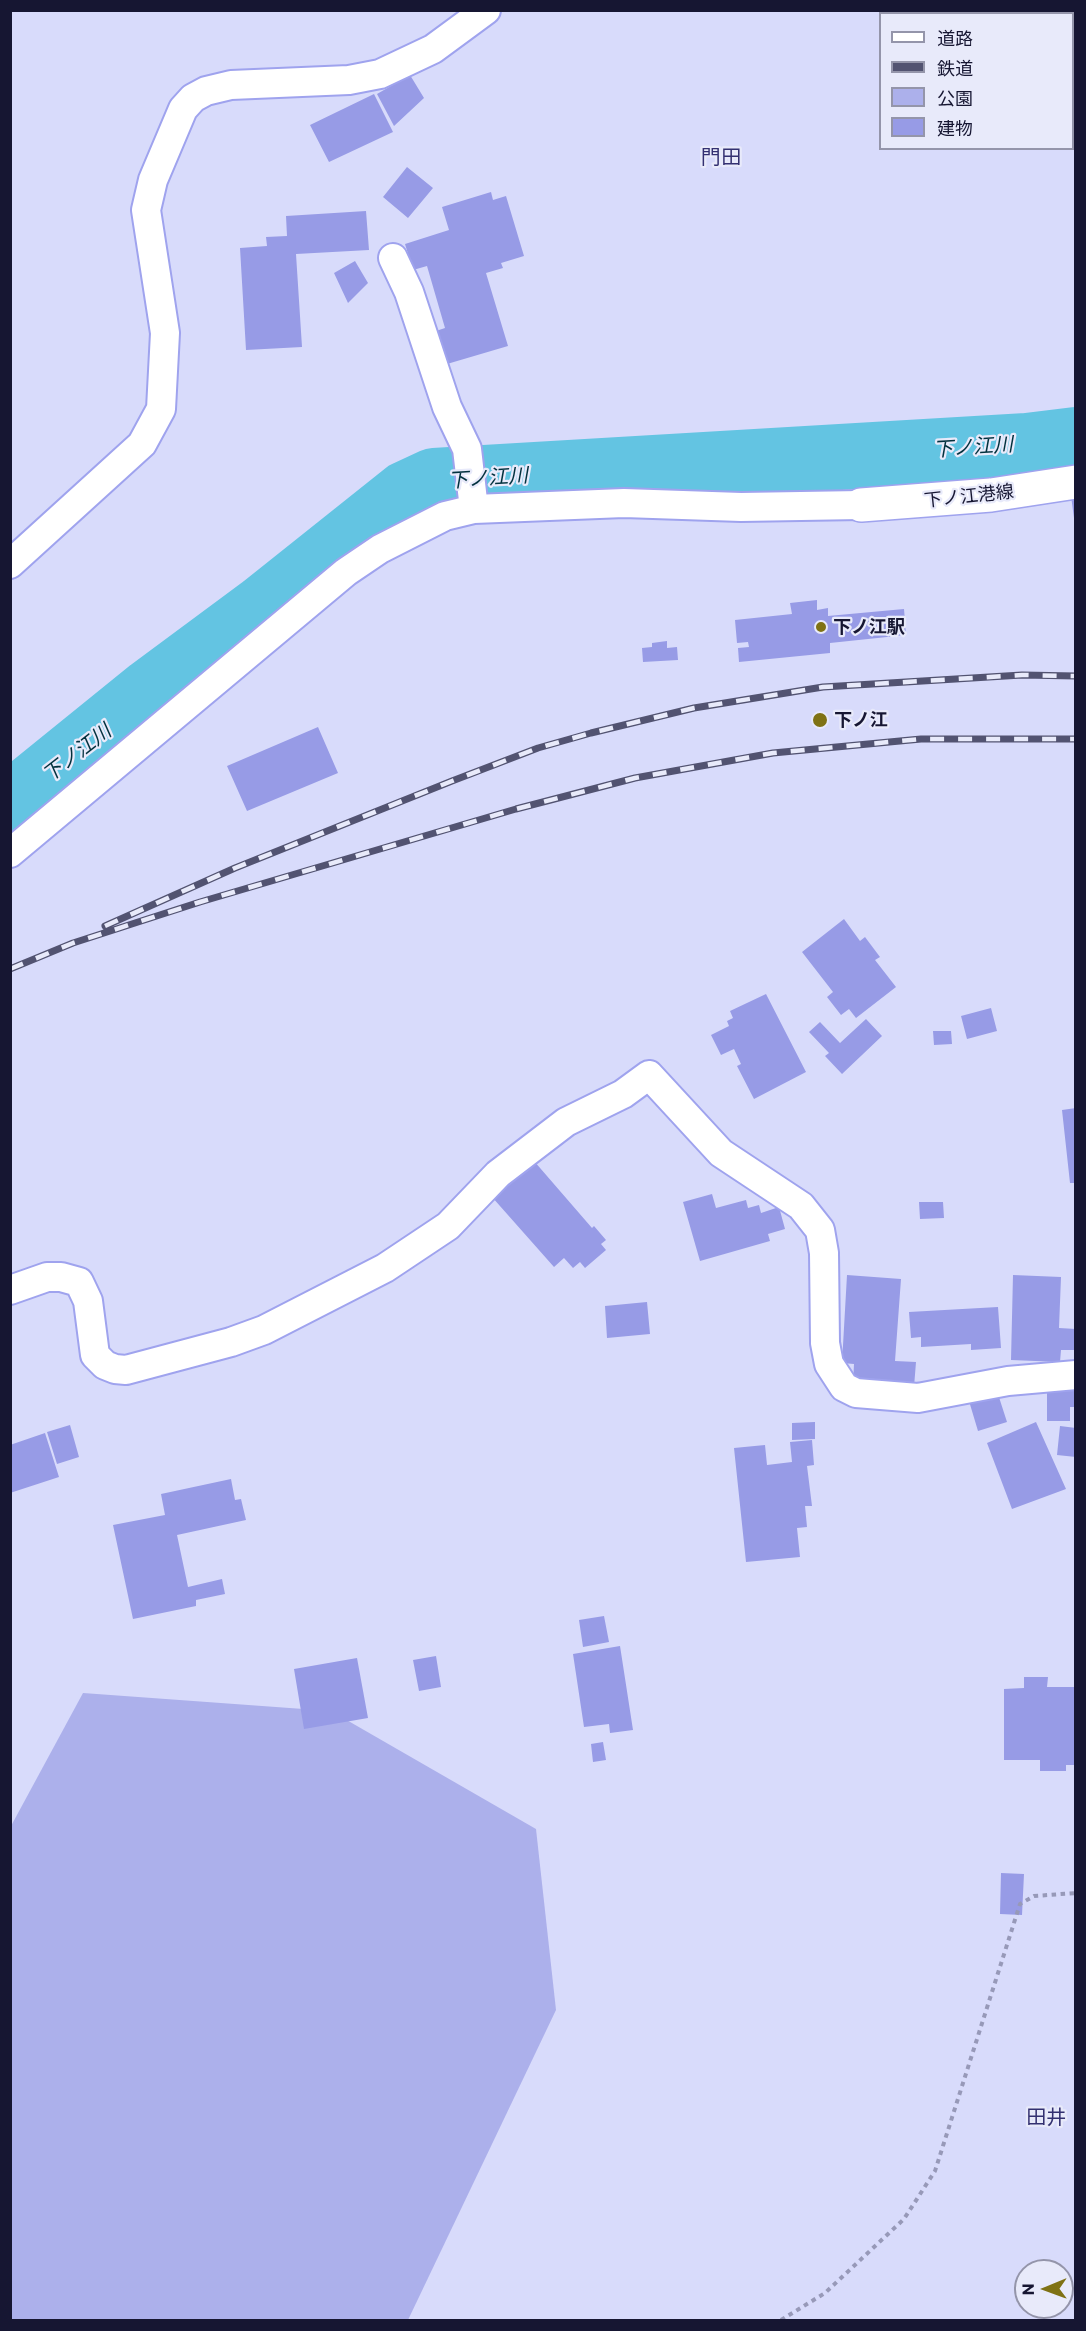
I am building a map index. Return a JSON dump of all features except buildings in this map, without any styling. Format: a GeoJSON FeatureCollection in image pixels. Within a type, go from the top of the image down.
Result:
{"type":"FeatureCollection","features":[{"type":"Feature","properties":{"kind":"main road","name":"下ノ江港線"},"geometry":{"type":"LineString","coordinates":[[861,505],[991,495],[1076,482]]}},
{"type":"Feature","properties":{"kind":"street"},"geometry":{"type":"LineString","coordinates":[[10,564],[142,444],[161,409],[165,333],[146,210],[153,180],[183,109],[193,98],[207,91],[231,85],[349,80],[381,74],[433,49],[486,10]]}},
{"type":"Feature","properties":{"kind":"street"},"geometry":{"type":"LineString","coordinates":[[393,258],[409,292],[447,407],[469,458],[474,502]]}},
{"type":"Feature","properties":{"kind":"street"},"geometry":{"type":"LineString","coordinates":[[10,853],[346,572],[380,549],[474,502],[624,503],[741,507],[861,505]]}},
{"type":"Feature","properties":{"kind":"street"},"geometry":{"type":"LineString","coordinates":[[10,1290],[47,1277],[61,1276],[79,1282],[88,1301],[95,1355],[105,1365],[115,1369],[137,1367],[231,1341],[274,1325],[385,1268],[448,1226],[498,1174],[566,1122],[623,1094],[649,1076],[721,1153],[801,1206],[820,1230],[824,1254],[825,1343],[829,1364],[844,1387],[856,1393],[918,1398],[1008,1381],[1076,1375]]}},
{"type":"Feature","properties":{"kind":"path"},"geometry":{"type":"LineString","coordinates":[[781,2320],[825,2293],[904,2219],[935,2171],[1020,1904],[1034,1896],[1076,1893]]}},
{"type":"Feature","properties":{"kind":"green space"},"geometry":{"type":"Polygon","coordinates":[[[83,1693],[331,1711],[536,1829],[556,2010],[408,2320],[11,2320],[11,1826],[83,1693]]]}},
{"type":"Feature","properties":{"kind":"waterway","name":"下ノ江川"},"geometry":{"type":"LineString","coordinates":[[10,805],[151,691],[263,608],[406,494],[434,481],[1027,446],[1076,440]]}},
{"type":"Feature","properties":{"kind":"railway"},"geometry":{"type":"LineString","coordinates":[[105,926],[235,868],[452,781],[538,748],[591,733],[694,708],[823,687],[1022,675],[1076,676]]}},
{"type":"Feature","properties":{"kind":"railway"},"geometry":{"type":"LineString","coordinates":[[10,969],[73,943],[200,902],[516,809],[635,778],[773,753],[921,739],[1076,739]]}},
{"type":"Feature","properties":{"kind":"place","name":"下ノ江駅"},"geometry":{"type":"Point","coordinates":[821,627]}},
{"type":"Feature","properties":{"kind":"place","name":"下ノ江"},"geometry":{"type":"Point","coordinates":[820,720]}},
{"type":"Feature","properties":{"kind":"district","name":"門田"},"geometry":{"type":"Point","coordinates":[721,157]}},
{"type":"Feature","properties":{"kind":"district","name":"田井"},"geometry":{"type":"Point","coordinates":[1046,2117]}}]}
